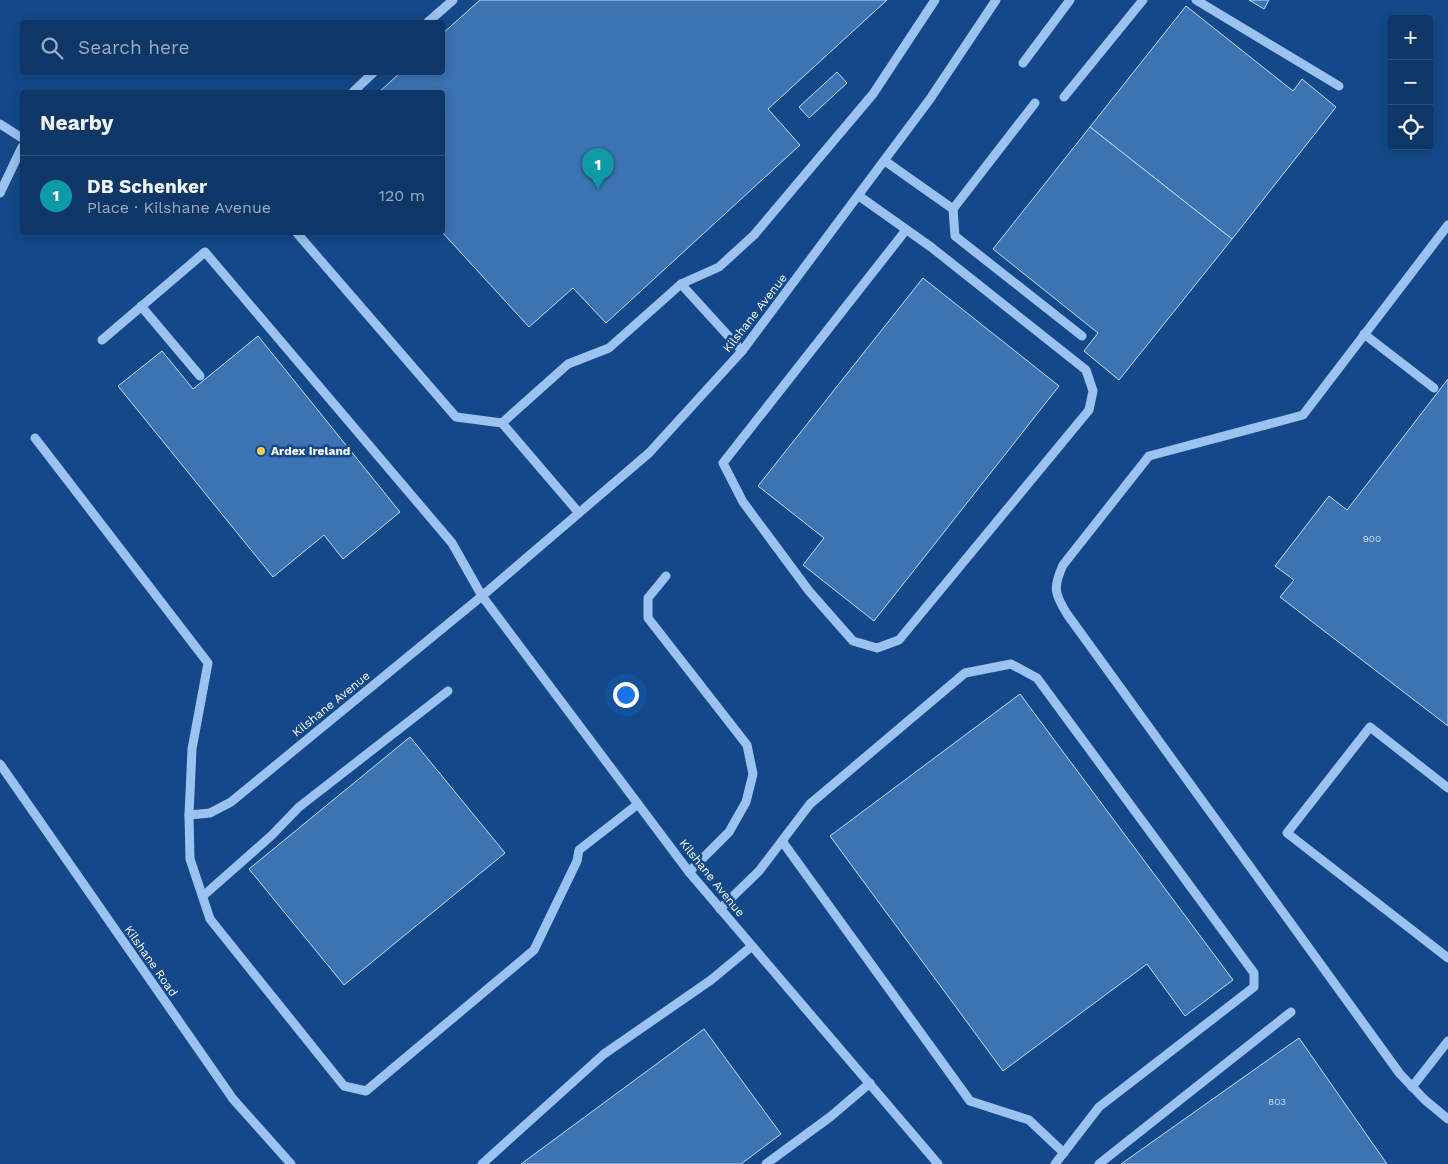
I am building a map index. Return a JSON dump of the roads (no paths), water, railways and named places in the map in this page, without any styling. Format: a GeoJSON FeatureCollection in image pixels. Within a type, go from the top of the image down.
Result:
{"type":"FeatureCollection","features":[{"type":"Feature","properties":{"kind":"street"},"geometry":{"type":"LineString","coordinates":[[430,20],[453,0]]}},
{"type":"Feature","properties":{"kind":"street"},"geometry":{"type":"LineString","coordinates":[[502,423],[568,364],[609,348],[681,284],[719,267],[754,235],[874,94],[935,0]]}},
{"type":"Feature","properties":{"kind":"street","name":"Kilshane Avenue"},"geometry":{"type":"LineString","coordinates":[[188,815],[210,813],[231,802],[482,596],[649,453],[742,351],[930,99],[996,0]]}},
{"type":"Feature","properties":{"kind":"street"},"geometry":{"type":"LineString","coordinates":[[1023,63],[1070,0]]}},
{"type":"Feature","properties":{"kind":"street"},"geometry":{"type":"LineString","coordinates":[[1064,97],[1143,0]]}},
{"type":"Feature","properties":{"kind":"street"},"geometry":{"type":"LineString","coordinates":[[1196,0],[1339,86]]}},
{"type":"Feature","properties":{"kind":"street"},"geometry":{"type":"LineString","coordinates":[[355,90],[371,75]]}},
{"type":"Feature","properties":{"kind":"street"},"geometry":{"type":"LineString","coordinates":[[1035,103],[953,209],[954,236],[1082,336]]}},
{"type":"Feature","properties":{"kind":"street"},"geometry":{"type":"LineString","coordinates":[[0,124],[20,137]]}},
{"type":"Feature","properties":{"kind":"street"},"geometry":{"type":"LineString","coordinates":[[0,193],[20,151]]}},
{"type":"Feature","properties":{"kind":"street"},"geometry":{"type":"LineString","coordinates":[[885,161],[953,209]]}},
{"type":"Feature","properties":{"kind":"street"},"geometry":{"type":"LineString","coordinates":[[859,196],[931,247],[1086,370],[1093,391],[1089,410],[899,640],[877,648],[853,641],[809,591],[743,502],[723,463],[906,230]]}},
{"type":"Feature","properties":{"kind":"street"},"geometry":{"type":"LineString","coordinates":[[1448,225],[1302,415],[1149,456],[1063,565],[1055,582],[1057,597],[1067,614],[1400,1074],[1448,1119]]}},
{"type":"Feature","properties":{"kind":"street"},"geometry":{"type":"LineString","coordinates":[[299,235],[456,417],[502,423],[579,513]]}},
{"type":"Feature","properties":{"kind":"street"},"geometry":{"type":"LineString","coordinates":[[102,340],[205,252],[452,543],[482,596]]}},
{"type":"Feature","properties":{"kind":"street"},"geometry":{"type":"LineString","coordinates":[[681,284],[742,351]]}},
{"type":"Feature","properties":{"kind":"street"},"geometry":{"type":"LineString","coordinates":[[141,306],[200,376]]}},
{"type":"Feature","properties":{"kind":"street"},"geometry":{"type":"LineString","coordinates":[[1364,334],[1434,388]]}},
{"type":"Feature","properties":{"kind":"street"},"geometry":{"type":"LineString","coordinates":[[35,438],[208,663],[192,749],[188,815],[190,858],[210,919],[344,1086],[366,1091],[534,950],[577,861],[579,850],[638,804]]}},
{"type":"Feature","properties":{"kind":"street"},"geometry":{"type":"LineString","coordinates":[[666,576],[648,598],[648,618],[747,745],[753,774],[746,802],[729,832],[689,872]]}},
{"type":"Feature","properties":{"kind":"street","name":"Kilshane Avenue"},"geometry":{"type":"LineString","coordinates":[[482,596],[689,872],[938,1164]]}},
{"type":"Feature","properties":{"kind":"street"},"geometry":{"type":"LineString","coordinates":[[720,909],[759,871],[810,804],[965,673],[1011,664],[1037,678],[1254,973],[1254,987],[1099,1107],[1055,1164]]}},
{"type":"Feature","properties":{"kind":"street"},"geometry":{"type":"LineString","coordinates":[[203,896],[272,835],[299,807],[448,691]]}},
{"type":"Feature","properties":{"kind":"street"},"geometry":{"type":"LineString","coordinates":[[1448,788],[1370,727],[1287,833],[1448,958]]}},
{"type":"Feature","properties":{"kind":"street","name":"Kilshane Road"},"geometry":{"type":"LineString","coordinates":[[0,764],[233,1099],[291,1164]]}},
{"type":"Feature","properties":{"kind":"street"},"geometry":{"type":"LineString","coordinates":[[782,841],[970,1101],[1030,1120],[1064,1152]]}},
{"type":"Feature","properties":{"kind":"street"},"geometry":{"type":"LineString","coordinates":[[482,1164],[604,1054],[711,980],[752,946]]}},
{"type":"Feature","properties":{"kind":"street"},"geometry":{"type":"LineString","coordinates":[[1099,1164],[1292,1012]]}},
{"type":"Feature","properties":{"kind":"street"},"geometry":{"type":"LineString","coordinates":[[1412,1087],[1448,1041]]}},
{"type":"Feature","properties":{"kind":"street"},"geometry":{"type":"LineString","coordinates":[[766,1164],[830,1117],[870,1083]]}},
{"type":"Feature","properties":{"kind":"place","name":"DB Schenker"},"geometry":{"type":"Point","coordinates":[598,189]}},
{"type":"Feature","properties":{"kind":"place","name":"Ardex Ireland"},"geometry":{"type":"Point","coordinates":[261,451]}}]}
